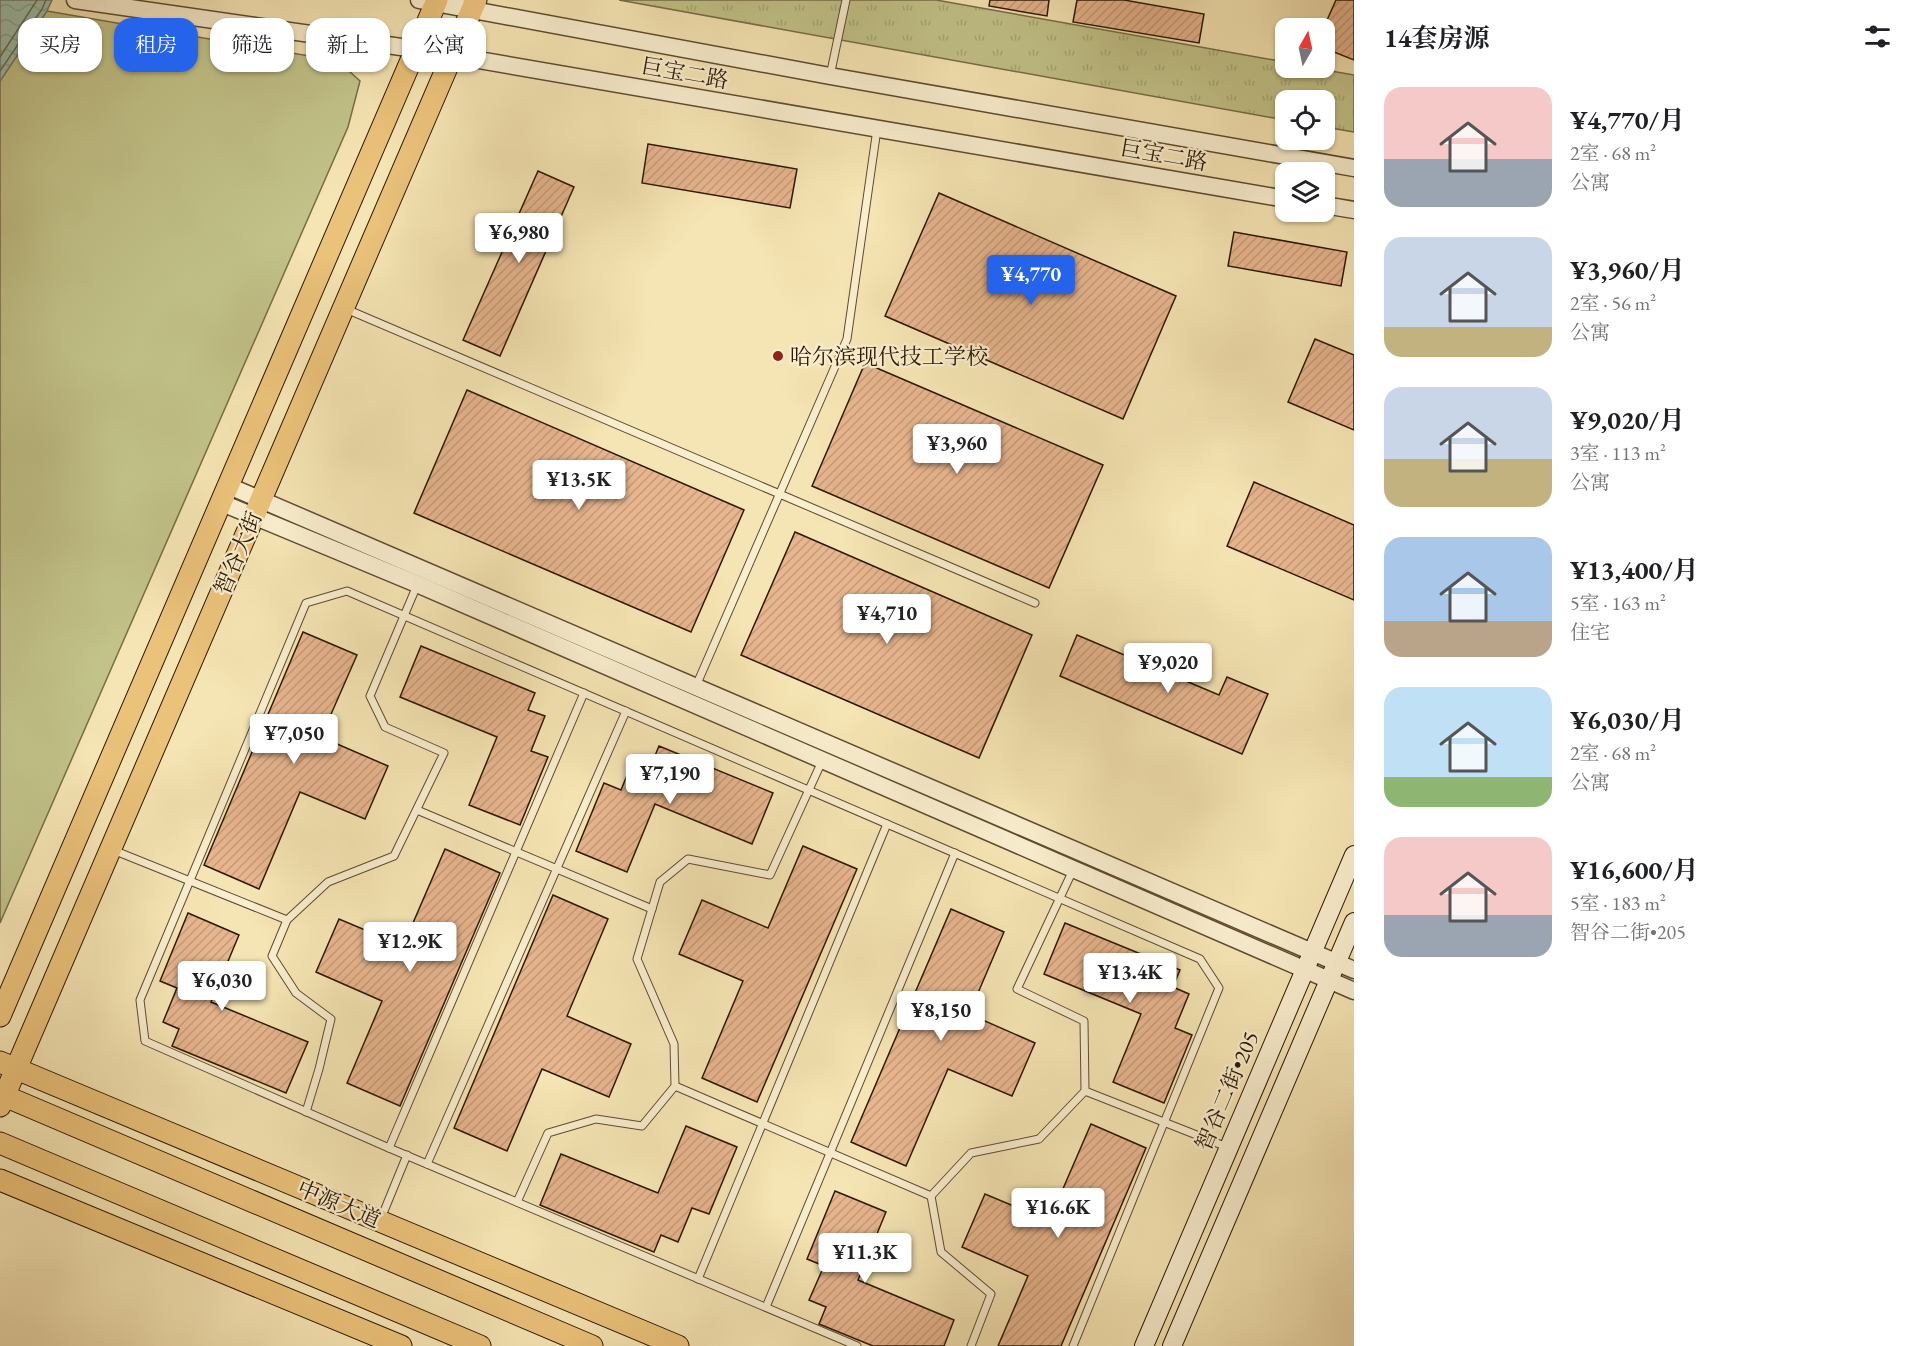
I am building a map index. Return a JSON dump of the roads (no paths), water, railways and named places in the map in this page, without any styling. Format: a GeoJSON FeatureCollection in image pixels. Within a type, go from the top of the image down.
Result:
{"type":"FeatureCollection","features":[{"type":"Feature","properties":{"kind":"main road","name":"智谷大街"},"geometry":{"type":"LineString","coordinates":[[425,18],[430,1]]}},
{"type":"Feature","properties":{"kind":"main road","name":"智谷大街"},"geometry":{"type":"LineString","coordinates":[[0,1016],[405,72]]}},
{"type":"Feature","properties":{"kind":"main road","name":"智谷大街"},"geometry":{"type":"LineString","coordinates":[[2,1099],[8,1066],[111,849],[444,72]]}},
{"type":"Feature","properties":{"kind":"main road","name":"智谷二街•205"},"geometry":{"type":"LineString","coordinates":[[1144,1346],[1354,855]]}},
{"type":"Feature","properties":{"kind":"main road"},"geometry":{"type":"LineString","coordinates":[[1172,1346],[1354,922]]}},
{"type":"Feature","properties":{"kind":"main road","name":"中源大道"},"geometry":{"type":"LineString","coordinates":[[8,1066],[678,1346]]}},
{"type":"Feature","properties":{"kind":"main road","name":"中源大道"},"geometry":{"type":"LineString","coordinates":[[2,1099],[592,1346]]}},
{"type":"Feature","properties":{"kind":"main road"},"geometry":{"type":"LineString","coordinates":[[0,1143],[480,1346]]}},
{"type":"Feature","properties":{"kind":"main road"},"geometry":{"type":"LineString","coordinates":[[0,1180],[401,1346]]}},
{"type":"Feature","properties":{"kind":"street","name":"巨宝二路"},"geometry":{"type":"LineString","coordinates":[[75,0],[402,47]]}},
{"type":"Feature","properties":{"kind":"street","name":"巨宝二路"},"geometry":{"type":"LineString","coordinates":[[430,1],[474,5],[830,76],[1354,168]]}},
{"type":"Feature","properties":{"kind":"street","name":"巨宝二路"},"geometry":{"type":"LineString","coordinates":[[486,62],[1275,197]]}},
{"type":"Feature","properties":{"kind":"street"},"geometry":{"type":"LineString","coordinates":[[1335,207],[1354,210]]}},
{"type":"Feature","properties":{"kind":"street"},"geometry":{"type":"LineString","coordinates":[[226,494],[420,577],[823,759],[1354,991]]}},
{"type":"Feature","properties":{"kind":"street"},"geometry":{"type":"LineString","coordinates":[[420,577],[696,686],[1354,970]]}},
{"type":"Feature","properties":{"kind":"lane"},"geometry":{"type":"LineString","coordinates":[[830,76],[846,0]]}},
{"type":"Feature","properties":{"kind":"lane"},"geometry":{"type":"LineString","coordinates":[[696,686],[848,339],[877,129]]}},
{"type":"Feature","properties":{"kind":"lane"},"geometry":{"type":"LineString","coordinates":[[344,308],[1035,603]]}},
{"type":"Feature","properties":{"kind":"lane"},"geometry":{"type":"LineString","coordinates":[[306,1112],[331,1019],[296,993],[272,956],[287,920],[328,882],[394,856],[444,753],[385,727],[370,696],[420,577]]}},
{"type":"Feature","properties":{"kind":"lane"},"geometry":{"type":"LineString","coordinates":[[857,1346],[427,1164],[145,1041],[140,1000],[306,603],[347,591],[1200,959],[1219,988],[1073,1346]]}},
{"type":"Feature","properties":{"kind":"lane"},"geometry":{"type":"LineString","coordinates":[[390,1148],[584,693]]}},
{"type":"Feature","properties":{"kind":"lane"},"geometry":{"type":"LineString","coordinates":[[427,1164],[626,711]]}},
{"type":"Feature","properties":{"kind":"lane"},"geometry":{"type":"LineString","coordinates":[[517,1202],[548,1133],[596,1119],[642,1126],[675,1086],[674,1044],[637,959],[660,882],[688,859],[770,875],[830,743]]}},
{"type":"Feature","properties":{"kind":"lane"},"geometry":{"type":"LineString","coordinates":[[417,810],[652,909]]}},
{"type":"Feature","properties":{"kind":"lane"},"geometry":{"type":"LineString","coordinates":[[698,1279],[887,824]]}},
{"type":"Feature","properties":{"kind":"lane"},"geometry":{"type":"LineString","coordinates":[[111,849],[287,920]]}},
{"type":"Feature","properties":{"kind":"lane"},"geometry":{"type":"LineString","coordinates":[[931,1196],[971,1153],[1039,1139],[1084,1091],[1084,1021],[1017,989],[1058,898],[1082,852]]}},
{"type":"Feature","properties":{"kind":"lane"},"geometry":{"type":"LineString","coordinates":[[766,1307],[955,853]]}},
{"type":"Feature","properties":{"kind":"lane"},"geometry":{"type":"LineString","coordinates":[[675,1086],[931,1196]]}},
{"type":"Feature","properties":{"kind":"lane"},"geometry":{"type":"LineString","coordinates":[[1084,1091],[1228,1148]]}},
{"type":"Feature","properties":{"kind":"lane"},"geometry":{"type":"LineString","coordinates":[[382,1216],[407,1155]]}},
{"type":"Feature","properties":{"kind":"lane"},"geometry":{"type":"LineString","coordinates":[[931,1196],[940,1252],[991,1294],[971,1346]]}},
{"type":"Feature","properties":{"kind":"water"},"geometry":{"type":"Polygon","coordinates":[[[0,0],[52,0],[42,18],[18,18],[18,54],[0,81],[0,0]]]}},
{"type":"Feature","properties":{"kind":"place","name":"哈尔滨现代技工学校"},"geometry":{"type":"Point","coordinates":[778,356]}}]}
